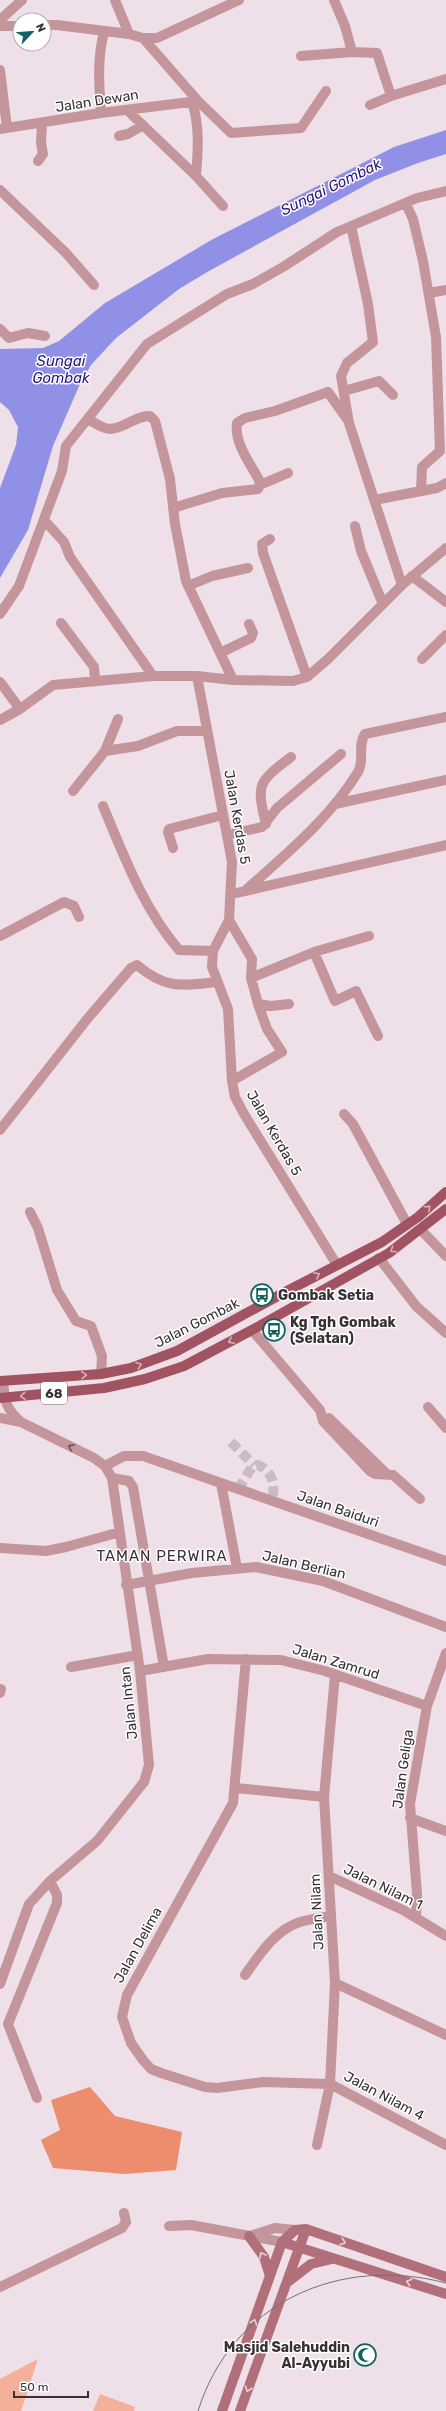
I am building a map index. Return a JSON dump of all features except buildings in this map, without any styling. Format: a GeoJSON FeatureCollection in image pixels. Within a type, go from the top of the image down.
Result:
{"type":"FeatureCollection","features":[{"type":"Feature","properties":{"kind":"main road","name":"Jalan Gombak"},"geometry":{"type":"LineString","coordinates":[[2,1381],[101,1374],[131,1368],[177,1351],[382,1242],[408,1224],[446,1192]]}},
{"type":"Feature","properties":{"kind":"main road","name":"68"},"geometry":{"type":"LineString","coordinates":[[2,1398],[104,1388],[145,1379],[184,1366],[252,1330],[379,1258],[421,1230],[446,1209]]}},
{"type":"Feature","properties":{"kind":"main road"},"geometry":{"type":"LineString","coordinates":[[222,2411],[282,2242],[295,2230],[306,2230],[446,2277]]}},
{"type":"Feature","properties":{"kind":"main road"},"geometry":{"type":"LineString","coordinates":[[240,2411],[306,2230]]}},
{"type":"Feature","properties":{"kind":"main road"},"geometry":{"type":"LineString","coordinates":[[249,2236],[264,2257],[270,2276]]}},
{"type":"Feature","properties":{"kind":"main road"},"geometry":{"type":"LineString","coordinates":[[282,2242],[446,2294]]}},
{"type":"Feature","properties":{"kind":"main road"},"geometry":{"type":"LineString","coordinates":[[288,2281],[311,2264],[334,2258]]}},
{"type":"Feature","properties":{"kind":"street"},"geometry":{"type":"LineString","coordinates":[[0,20],[22,0]]}},
{"type":"Feature","properties":{"kind":"street"},"geometry":{"type":"LineString","coordinates":[[115,0],[129,34]]}},
{"type":"Feature","properties":{"kind":"street"},"geometry":{"type":"LineString","coordinates":[[52,25],[129,34],[143,38],[164,36],[239,0]]}},
{"type":"Feature","properties":{"kind":"street"},"geometry":{"type":"LineString","coordinates":[[334,0],[345,26],[352,52]]}},
{"type":"Feature","properties":{"kind":"street"},"geometry":{"type":"LineString","coordinates":[[0,26],[12,26]]}},
{"type":"Feature","properties":{"kind":"street"},"geometry":{"type":"LineString","coordinates":[[101,113],[99,51],[104,32]]}},
{"type":"Feature","properties":{"kind":"street"},"geometry":{"type":"LineString","coordinates":[[143,38],[195,102],[231,133],[301,128],[326,92]]}},
{"type":"Feature","properties":{"kind":"street"},"geometry":{"type":"LineString","coordinates":[[301,56],[352,52],[377,53],[381,60],[391,96]]}},
{"type":"Feature","properties":{"kind":"street"},"geometry":{"type":"LineString","coordinates":[[0,70],[4,128]]}},
{"type":"Feature","properties":{"kind":"street"},"geometry":{"type":"LineString","coordinates":[[370,105],[391,96],[446,79]]}},
{"type":"Feature","properties":{"kind":"street"},"geometry":{"type":"LineString","coordinates":[[195,102],[198,139],[196,176]]}},
{"type":"Feature","properties":{"kind":"street","name":"Jalan Dewan"},"geometry":{"type":"LineString","coordinates":[[4,128],[101,113],[195,102]]}},
{"type":"Feature","properties":{"kind":"street"},"geometry":{"type":"LineString","coordinates":[[127,110],[196,176],[223,206]]}},
{"type":"Feature","properties":{"kind":"street"},"geometry":{"type":"LineString","coordinates":[[38,161],[43,154],[40,143],[42,123]]}},
{"type":"Feature","properties":{"kind":"street"},"geometry":{"type":"LineString","coordinates":[[119,136],[128,134],[143,125]]}},
{"type":"Feature","properties":{"kind":"street"},"geometry":{"type":"LineString","coordinates":[[0,190],[65,252],[94,285]]}},
{"type":"Feature","properties":{"kind":"street"},"geometry":{"type":"LineString","coordinates":[[0,614],[19,586],[62,472],[66,446],[147,344],[227,294],[258,281],[337,232],[406,204],[417,198],[446,191]]}},
{"type":"Feature","properties":{"kind":"street"},"geometry":{"type":"LineString","coordinates":[[406,204],[413,219],[429,293],[436,337],[440,451],[422,467],[420,491]]}},
{"type":"Feature","properties":{"kind":"street"},"geometry":{"type":"LineString","coordinates":[[351,226],[368,304],[373,342],[347,363],[340,376],[349,423],[402,585]]}},
{"type":"Feature","properties":{"kind":"street"},"geometry":{"type":"LineString","coordinates":[[429,293],[446,290]]}},
{"type":"Feature","properties":{"kind":"street"},"geometry":{"type":"LineString","coordinates":[[0,329],[9,338],[28,333],[45,336]]}},
{"type":"Feature","properties":{"kind":"street"},"geometry":{"type":"LineString","coordinates":[[344,391],[379,381],[393,395]]}},
{"type":"Feature","properties":{"kind":"street"},"geometry":{"type":"LineString","coordinates":[[260,485],[259,480],[238,441],[235,432],[237,423],[245,418],[275,411],[328,392],[349,423]]}},
{"type":"Feature","properties":{"kind":"street"},"geometry":{"type":"LineString","coordinates":[[88,419],[106,428],[113,428],[144,416],[150,416],[155,420],[170,479],[173,508],[188,586],[233,680]]}},
{"type":"Feature","properties":{"kind":"street"},"geometry":{"type":"LineString","coordinates":[[173,508],[222,493],[252,491],[258,489],[260,485],[288,473]]}},
{"type":"Feature","properties":{"kind":"street"},"geometry":{"type":"LineString","coordinates":[[374,500],[437,488],[446,484]]}},
{"type":"Feature","properties":{"kind":"street"},"geometry":{"type":"LineString","coordinates":[[44,520],[64,542],[70,557],[153,676]]}},
{"type":"Feature","properties":{"kind":"street"},"geometry":{"type":"LineString","coordinates":[[355,526],[361,551],[383,604]]}},
{"type":"Feature","properties":{"kind":"street"},"geometry":{"type":"LineString","coordinates":[[270,539],[262,544],[262,553],[307,677]]}},
{"type":"Feature","properties":{"kind":"street"},"geometry":{"type":"LineString","coordinates":[[0,720],[20,709],[53,685],[95,680],[153,676],[197,676],[233,680],[293,681],[307,677],[402,585],[446,548]]}},
{"type":"Feature","properties":{"kind":"street"},"geometry":{"type":"LineString","coordinates":[[188,586],[206,578],[248,568]]}},
{"type":"Feature","properties":{"kind":"street"},"geometry":{"type":"LineString","coordinates":[[412,576],[446,602]]}},
{"type":"Feature","properties":{"kind":"street"},"geometry":{"type":"LineString","coordinates":[[61,623],[94,666],[95,680]]}},
{"type":"Feature","properties":{"kind":"street"},"geometry":{"type":"LineString","coordinates":[[220,653],[251,638],[253,633],[249,624]]}},
{"type":"Feature","properties":{"kind":"street"},"geometry":{"type":"LineString","coordinates":[[422,659],[446,635]]}},
{"type":"Feature","properties":{"kind":"street","name":"Jalan Kerdas 5"},"geometry":{"type":"LineString","coordinates":[[197,676],[232,862],[232,894],[229,920],[213,951],[212,967],[216,982],[228,1008],[232,1082],[235,1097],[337,1265]]}},
{"type":"Feature","properties":{"kind":"street"},"geometry":{"type":"LineString","coordinates":[[0,682],[20,709]]}},
{"type":"Feature","properties":{"kind":"street"},"geometry":{"type":"LineString","coordinates":[[247,890],[293,847],[335,804],[361,764],[361,740],[364,734],[446,717]]}},
{"type":"Feature","properties":{"kind":"street"},"geometry":{"type":"LineString","coordinates":[[73,791],[105,751],[118,719]]}},
{"type":"Feature","properties":{"kind":"street"},"geometry":{"type":"LineString","coordinates":[[105,751],[138,746],[177,731],[207,731]]}},
{"type":"Feature","properties":{"kind":"street"},"geometry":{"type":"LineString","coordinates":[[227,835],[262,827],[266,824],[277,808],[341,754]]}},
{"type":"Feature","properties":{"kind":"street"},"geometry":{"type":"LineString","coordinates":[[266,824],[259,797],[260,785],[272,771],[291,758]]}},
{"type":"Feature","properties":{"kind":"street"},"geometry":{"type":"LineString","coordinates":[[335,804],[446,780]]}},
{"type":"Feature","properties":{"kind":"street"},"geometry":{"type":"LineString","coordinates":[[103,806],[142,896],[172,942],[179,950],[213,951]]}},
{"type":"Feature","properties":{"kind":"street"},"geometry":{"type":"LineString","coordinates":[[173,848],[168,832],[169,829],[224,815]]}},
{"type":"Feature","properties":{"kind":"street"},"geometry":{"type":"LineString","coordinates":[[232,894],[446,845]]}},
{"type":"Feature","properties":{"kind":"street"},"geometry":{"type":"LineString","coordinates":[[0,936],[64,902],[74,906],[79,917]]}},
{"type":"Feature","properties":{"kind":"street"},"geometry":{"type":"LineString","coordinates":[[229,920],[252,959],[251,978],[258,1004],[267,1029],[282,1052],[232,1082]]}},
{"type":"Feature","properties":{"kind":"street"},"geometry":{"type":"LineString","coordinates":[[251,978],[314,952],[369,936]]}},
{"type":"Feature","properties":{"kind":"street"},"geometry":{"type":"LineString","coordinates":[[314,952],[335,1001],[356,991],[378,1036]]}},
{"type":"Feature","properties":{"kind":"street"},"geometry":{"type":"LineString","coordinates":[[0,1130],[88,1018],[131,968],[137,965],[158,981],[171,985],[216,982]]}},
{"type":"Feature","properties":{"kind":"street"},"geometry":{"type":"LineString","coordinates":[[258,1004],[271,1006],[289,1004]]}},
{"type":"Feature","properties":{"kind":"street"},"geometry":{"type":"LineString","coordinates":[[344,1114],[353,1124],[408,1224]]}},
{"type":"Feature","properties":{"kind":"street"},"geometry":{"type":"LineString","coordinates":[[30,1212],[46,1248],[57,1290],[76,1321],[91,1326],[102,1356],[101,1374]]}},
{"type":"Feature","properties":{"kind":"street"},"geometry":{"type":"LineString","coordinates":[[421,1230],[446,1256]]}},
{"type":"Feature","properties":{"kind":"street"},"geometry":{"type":"LineString","coordinates":[[379,1258],[416,1306],[446,1333]]}},
{"type":"Feature","properties":{"kind":"street"},"geometry":{"type":"LineString","coordinates":[[252,1330],[320,1410],[323,1421],[370,1471],[375,1474],[393,1475],[420,1499]]}},
{"type":"Feature","properties":{"kind":"street","name":"Jalan Intan"},"geometry":{"type":"LineString","coordinates":[[2,1381],[2,1398],[8,1409],[21,1422]]}},
{"type":"Feature","properties":{"kind":"street"},"geometry":{"type":"LineString","coordinates":[[428,1407],[446,1428]]}},
{"type":"Feature","properties":{"kind":"street","name":"Jalan Intan"},"geometry":{"type":"LineString","coordinates":[[0,1418],[21,1422],[94,1458],[105,1466],[112,1478],[126,1585],[138,1655],[149,1765],[144,1782],[97,1841],[50,1881],[29,1904],[0,1984]]}},
{"type":"Feature","properties":{"kind":"street","name":"Jalan Baiduri"},"geometry":{"type":"LineString","coordinates":[[105,1466],[124,1456],[143,1456],[446,1561]]}},
{"type":"Feature","properties":{"kind":"street"},"geometry":{"type":"LineString","coordinates":[[112,1478],[128,1481],[133,1487],[164,1667]]}},
{"type":"Feature","properties":{"kind":"street"},"geometry":{"type":"LineString","coordinates":[[221,1483],[237,1568]]}},
{"type":"Feature","properties":{"kind":"street"},"geometry":{"type":"LineString","coordinates":[[0,1548],[46,1551],[120,1532]]}},
{"type":"Feature","properties":{"kind":"street","name":"Jalan Berlian"},"geometry":{"type":"LineString","coordinates":[[126,1585],[237,1568],[256,1567],[323,1581],[446,1627]]}},
{"type":"Feature","properties":{"kind":"street","name":"Jalan Geliga"},"geometry":{"type":"LineString","coordinates":[[416,1917],[417,1894],[410,1804],[426,1706],[446,1653]]}},
{"type":"Feature","properties":{"kind":"street"},"geometry":{"type":"LineString","coordinates":[[71,1667],[138,1655]]}},
{"type":"Feature","properties":{"kind":"street","name":"Jalan Zamrud"},"geometry":{"type":"LineString","coordinates":[[140,1671],[208,1659],[281,1660],[335,1675],[426,1706]]}},
{"type":"Feature","properties":{"kind":"street","name":"Jalan Delima"},"geometry":{"type":"LineString","coordinates":[[246,1659],[236,1788],[233,1804],[127,1995],[122,2017],[131,2043],[151,2069],[161,2073],[205,2087],[218,2088],[263,2082],[330,2084]]}},
{"type":"Feature","properties":{"kind":"street","name":"Jalan Nilam"},"geometry":{"type":"LineString","coordinates":[[317,2145],[330,2084],[335,1983],[324,1797],[335,1675]]}},
{"type":"Feature","properties":{"kind":"street"},"geometry":{"type":"LineString","coordinates":[[236,1788],[324,1797]]}},
{"type":"Feature","properties":{"kind":"street"},"geometry":{"type":"LineString","coordinates":[[410,1818],[446,1831]]}},
{"type":"Feature","properties":{"kind":"street","name":"Jalan Nilam 1"},"geometry":{"type":"LineString","coordinates":[[329,1876],[416,1917],[446,1936]]}},
{"type":"Feature","properties":{"kind":"street"},"geometry":{"type":"LineString","coordinates":[[37,2098],[4,2022],[57,1903],[57,1895],[50,1881]]}},
{"type":"Feature","properties":{"kind":"street"},"geometry":{"type":"LineString","coordinates":[[245,1975],[266,1945],[284,1932],[299,1922],[331,1916]]}},
{"type":"Feature","properties":{"kind":"street"},"geometry":{"type":"LineString","coordinates":[[335,1983],[446,2035]]}},
{"type":"Feature","properties":{"kind":"street","name":"Jalan Nilam 4"},"geometry":{"type":"LineString","coordinates":[[330,2084],[446,2145]]}},
{"type":"Feature","properties":{"kind":"street"},"geometry":{"type":"LineString","coordinates":[[0,2287],[122,2228],[126,2222],[124,2213]]}},
{"type":"Feature","properties":{"kind":"street"},"geometry":{"type":"LineString","coordinates":[[169,2226],[191,2225],[282,2242]]}},
{"type":"Feature","properties":{"kind":"street"},"geometry":{"type":"LineString","coordinates":[[249,2236],[275,2228],[295,2230]]}},
{"type":"Feature","properties":{"kind":"shaded area"},"geometry":{"type":"Polygon","coordinates":[[[90,2087],[115,2116],[182,2132],[176,2170],[125,2174],[53,2168],[41,2140],[60,2130],[51,2100],[90,2087]]]}},
{"type":"Feature","properties":{"kind":"shaded area"},"geometry":{"type":"Polygon","coordinates":[[[38,2359],[21,2411],[0,2411],[0,2379],[38,2359]]]}},
{"type":"Feature","properties":{"kind":"shaded area"},"geometry":{"type":"Polygon","coordinates":[[[100,2394],[135,2407],[134,2411],[93,2411],[100,2394]]]}},
{"type":"Feature","properties":{"kind":"water","name":"Sungai Gombak"},"geometry":{"type":"Polygon","coordinates":[[[446,130],[446,154],[375,180],[209,271],[179,289],[116,338],[91,365],[80,384],[53,446],[28,530],[0,578],[0,488],[16,445],[18,427],[9,410],[0,402],[0,349],[43,348],[59,341],[105,303],[213,239],[394,147],[446,130]]]}},
{"type":"Feature","properties":{"kind":"tunnel"},"geometry":{"type":"LineString","coordinates":[[231,1442],[254,1465]]}},
{"type":"Feature","properties":{"kind":"tunnel"},"geometry":{"type":"LineString","coordinates":[[238,1489],[252,1467],[258,1465],[267,1471],[272,1480],[272,1501]]}},
{"type":"Feature","properties":{"kind":"tram line"},"geometry":{"type":"LineString","coordinates":[[198,2411],[214,2373],[236,2341],[263,2315],[295,2296],[330,2282],[367,2276],[406,2276],[446,2283]]}},
{"type":"Feature","properties":{"kind":"place","name":"Gombak Setia"},"geometry":{"type":"Point","coordinates":[262,1295]}},
{"type":"Feature","properties":{"kind":"place","name":"Kg Tgh Gombak (Selatan)"},"geometry":{"type":"Point","coordinates":[274,1330]}},
{"type":"Feature","properties":{"kind":"place","name":"Masjid Salehuddin Al-Ayyubi"},"geometry":{"type":"Point","coordinates":[365,2355]}},
{"type":"Feature","properties":{"kind":"district","name":"TAMAN PERWIRA"},"geometry":{"type":"Point","coordinates":[162,1556]}}]}
